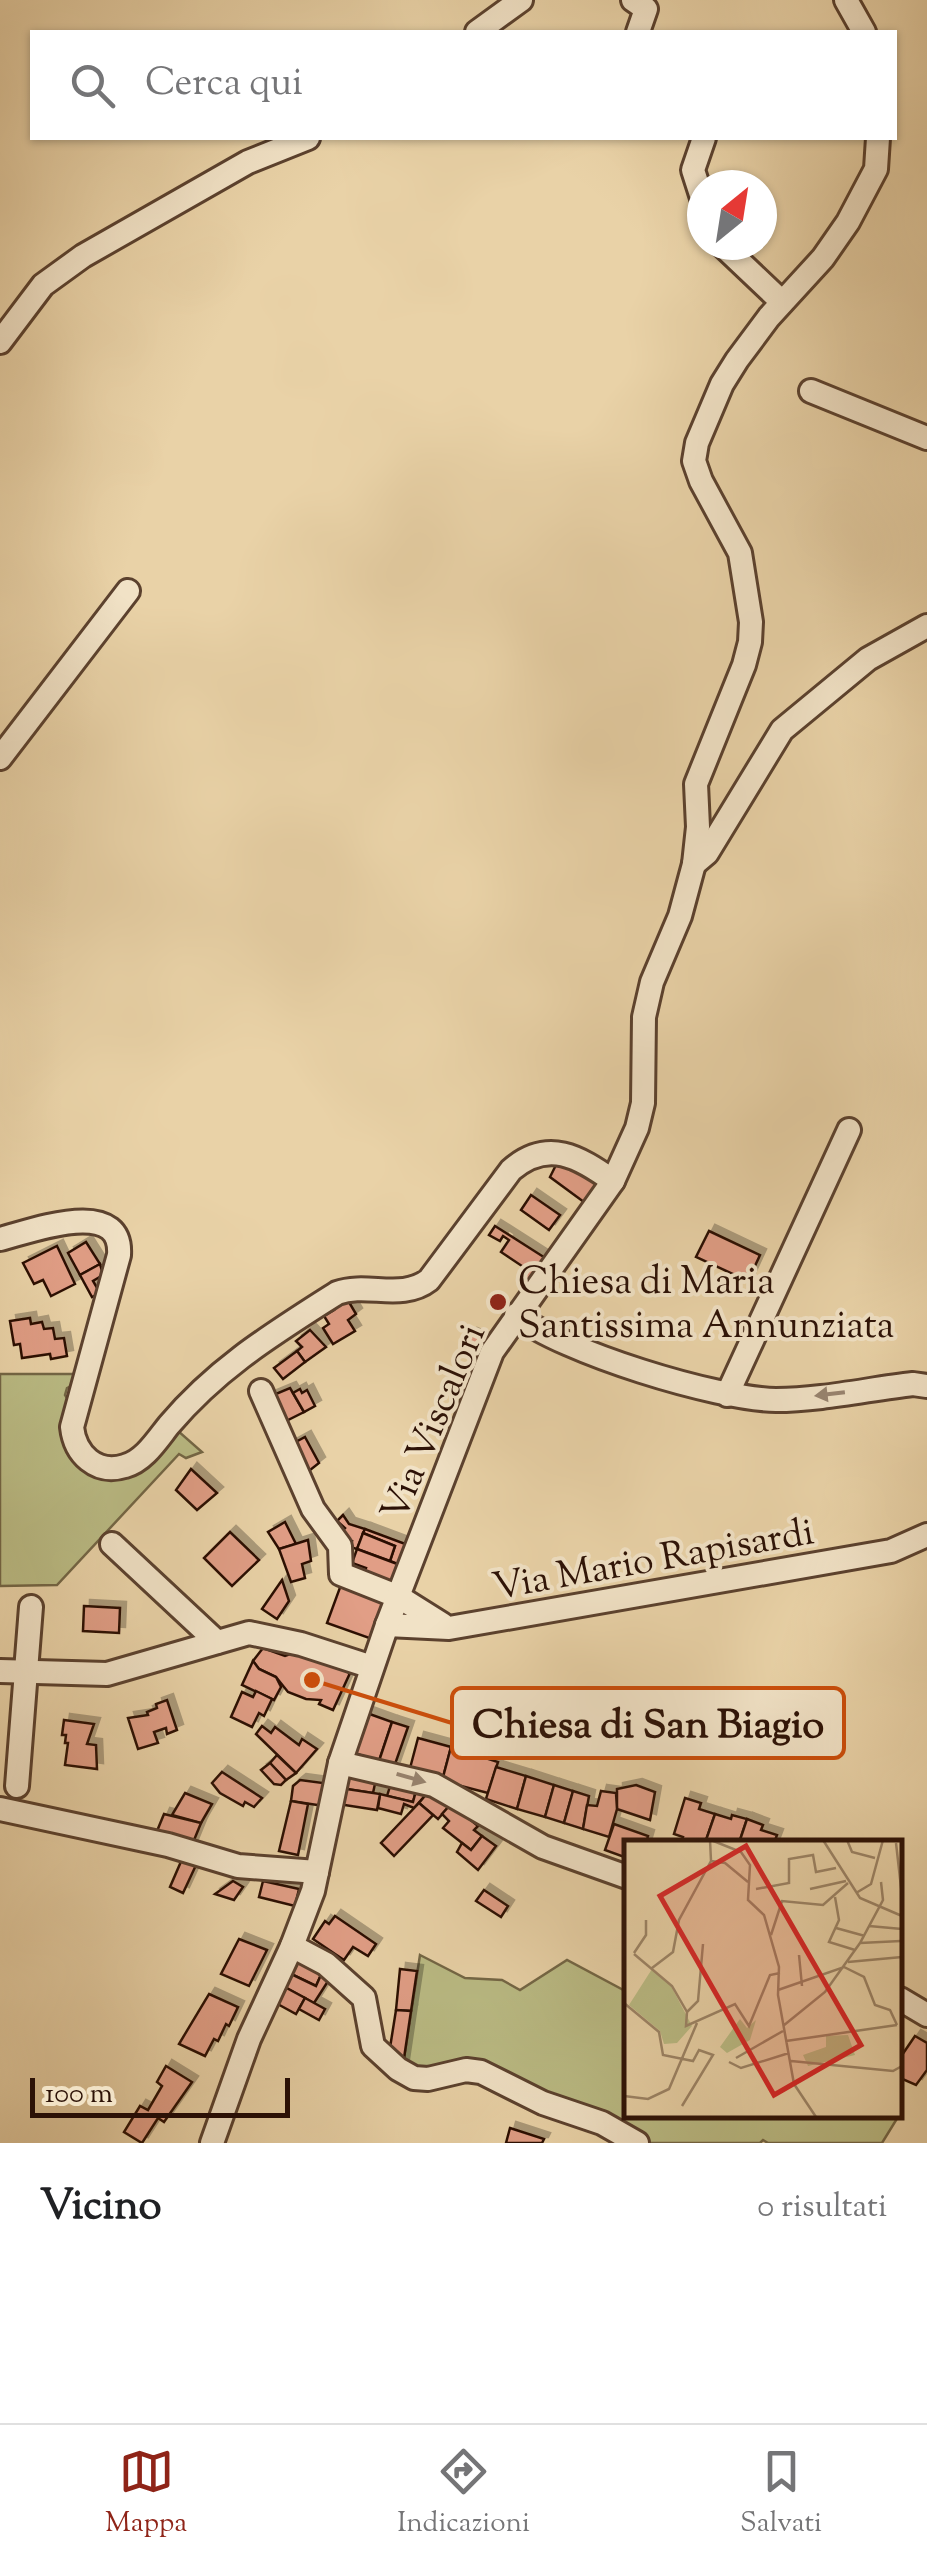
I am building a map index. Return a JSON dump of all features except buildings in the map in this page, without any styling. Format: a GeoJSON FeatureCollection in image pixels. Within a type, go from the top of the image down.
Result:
{"type":"FeatureCollection","features":[{"type":"Feature","properties":{"kind":"street"},"geometry":{"type":"LineString","coordinates":[[481,30],[521,0]]}},
{"type":"Feature","properties":{"kind":"street"},"geometry":{"type":"LineString","coordinates":[[633,0],[646,9],[639,30]]}},
{"type":"Feature","properties":{"kind":"street"},"geometry":{"type":"LineString","coordinates":[[846,0],[863,30]]}},
{"type":"Feature","properties":{"kind":"street"},"geometry":{"type":"LineString","coordinates":[[0,342],[43,286],[82,256],[248,162],[303,140]]}},
{"type":"Feature","properties":{"kind":"street"},"geometry":{"type":"LineString","coordinates":[[692,170],[703,140]]}},
{"type":"Feature","properties":{"kind":"street","name":"Via Viscalori"},"geometry":{"type":"LineString","coordinates":[[212,2143],[249,2039],[292,1946],[317,1872],[340,1762],[372,1666],[492,1352],[613,1180],[640,1116],[644,1017],[652,982],[680,916],[694,864],[698,827],[696,784],[744,666],[751,622],[740,553],[701,481],[694,460],[697,443],[722,384],[782,302],[823,258],[858,206],[876,168],[878,140]]}},
{"type":"Feature","properties":{"kind":"street"},"geometry":{"type":"LineString","coordinates":[[738,260],[782,302]]}},
{"type":"Feature","properties":{"kind":"street"},"geometry":{"type":"LineString","coordinates":[[811,391],[927,438]]}},
{"type":"Feature","properties":{"kind":"street"},"geometry":{"type":"LineString","coordinates":[[0,758],[128,591]]}},
{"type":"Feature","properties":{"kind":"street"},"geometry":{"type":"LineString","coordinates":[[694,864],[707,853],[782,730],[868,659],[927,626]]}},
{"type":"Feature","properties":{"kind":"street"},"geometry":{"type":"LineString","coordinates":[[728,1395],[849,1130]]}},
{"type":"Feature","properties":{"kind":"street"},"geometry":{"type":"LineString","coordinates":[[0,1239],[72,1222],[95,1221],[116,1232],[119,1256],[72,1427],[79,1452],[89,1461],[112,1468],[124,1467],[143,1456],[198,1391],[230,1363],[337,1293],[355,1288],[408,1291],[429,1280],[511,1170],[524,1159],[539,1153],[556,1153],[590,1164],[613,1180]]}},
{"type":"Feature","properties":{"kind":"street"},"geometry":{"type":"LineString","coordinates":[[516,1315],[580,1349],[728,1395],[777,1400],[913,1384],[927,1386]]}},
{"type":"Feature","properties":{"kind":"street"},"geometry":{"type":"LineString","coordinates":[[261,1391],[314,1509],[340,1546],[341,1574],[399,1596],[449,1628]]}},
{"type":"Feature","properties":{"kind":"street","name":"Via Mario Rapisardi"},"geometry":{"type":"LineString","coordinates":[[387,1625],[449,1628],[891,1552],[927,1535]]}},
{"type":"Feature","properties":{"kind":"street"},"geometry":{"type":"LineString","coordinates":[[112,1544],[217,1642]]}},
{"type":"Feature","properties":{"kind":"street"},"geometry":{"type":"LineString","coordinates":[[17,1786],[31,1606]]}},
{"type":"Feature","properties":{"kind":"street"},"geometry":{"type":"LineString","coordinates":[[0,1671],[107,1674],[249,1633],[372,1666]]}},
{"type":"Feature","properties":{"kind":"street"},"geometry":{"type":"LineString","coordinates":[[340,1762],[434,1785],[543,1847],[624,1876]]}},
{"type":"Feature","properties":{"kind":"street"},"geometry":{"type":"LineString","coordinates":[[0,1809],[168,1845],[238,1866],[317,1872]]}},
{"type":"Feature","properties":{"kind":"street"},"geometry":{"type":"LineString","coordinates":[[292,1946],[326,1964],[364,1998],[373,2046],[398,2069],[414,2078],[428,2079],[466,2070],[481,2072],[637,2143]]}},
{"type":"Feature","properties":{"kind":"street"},"geometry":{"type":"LineString","coordinates":[[902,2000],[927,2014]]}},
{"type":"Feature","properties":{"kind":"green space"},"geometry":{"type":"Polygon","coordinates":[[[0,1374],[76,1374],[65,1395],[69,1401],[66,1414],[110,1478],[177,1430],[202,1452],[186,1458],[179,1454],[57,1585],[0,1586],[0,1374]]]}},
{"type":"Feature","properties":{"kind":"green space"},"geometry":{"type":"Polygon","coordinates":[[[420,1955],[465,1978],[502,1980],[520,1990],[567,1960],[624,1990],[624,2118],[897,2118],[882,2143],[648,2143],[616,2122],[437,2070],[403,2065],[420,1955]]]}},
{"type":"Feature","properties":{"kind":"place","name":"Chiesa di Maria Santissima Annunziata"},"geometry":{"type":"Point","coordinates":[498,1302]}},
{"type":"Feature","properties":{"kind":"place","name":"Chiesa di San Biagio"},"geometry":{"type":"Point","coordinates":[312,1680]}}]}
